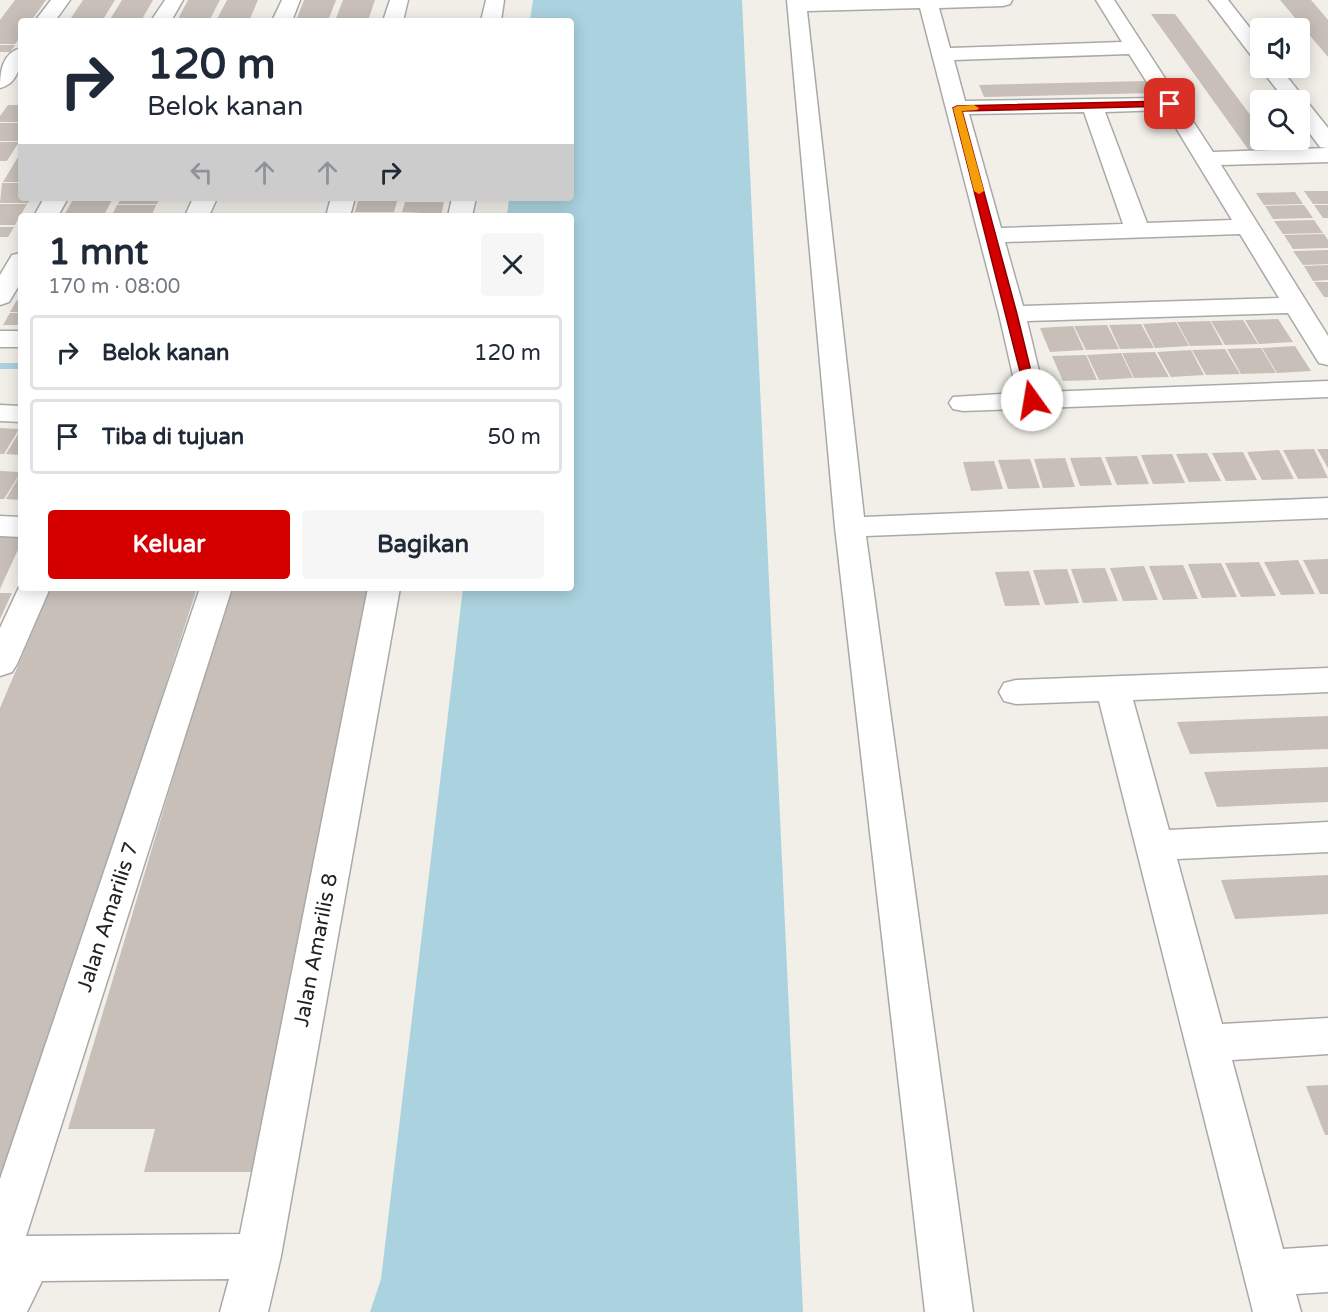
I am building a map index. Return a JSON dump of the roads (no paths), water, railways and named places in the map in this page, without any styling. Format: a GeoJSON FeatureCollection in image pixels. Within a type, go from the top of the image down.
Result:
{"type":"FeatureCollection","features":[{"type":"Feature","properties":{"kind":"street"},"geometry":{"type":"LineString","coordinates":[[47,18],[61,0]]}},
{"type":"Feature","properties":{"kind":"street"},"geometry":{"type":"LineString","coordinates":[[163,18],[174,0]]}},
{"type":"Feature","properties":{"kind":"street"},"geometry":{"type":"LineString","coordinates":[[283,18],[291,0]]}},
{"type":"Feature","properties":{"kind":"street"},"geometry":{"type":"LineString","coordinates":[[394,18],[399,0]]}},
{"type":"Feature","properties":{"kind":"street"},"geometry":{"type":"LineString","coordinates":[[491,18],[495,0]]}},
{"type":"Feature","properties":{"kind":"street"},"geometry":{"type":"LineString","coordinates":[[949,1312],[850,527],[796,3],[1003,0]]}},
{"type":"Feature","properties":{"kind":"street"},"geometry":{"type":"LineString","coordinates":[[1105,0],[1328,357]]}},
{"type":"Feature","properties":{"kind":"street"},"geometry":{"type":"LineString","coordinates":[[1218,0],[1250,41]]}},
{"type":"Feature","properties":{"kind":"street"},"geometry":{"type":"LineString","coordinates":[[928,2],[1012,314],[1032,400]]}},
{"type":"Feature","properties":{"kind":"street"},"geometry":{"type":"LineString","coordinates":[[942,54],[1136,48]]}},
{"type":"Feature","properties":{"kind":"street"},"geometry":{"type":"LineString","coordinates":[[4,93],[18,61]]}},
{"type":"Feature","properties":{"kind":"street"},"geometry":{"type":"LineString","coordinates":[[1278,78],[1288,90]]}},
{"type":"Feature","properties":{"kind":"street"},"geometry":{"type":"LineString","coordinates":[[957,108],[1170,104]]}},
{"type":"Feature","properties":{"kind":"street"},"geometry":{"type":"LineString","coordinates":[[1092,106],[1138,231]]}},
{"type":"Feature","properties":{"kind":"street"},"geometry":{"type":"LineString","coordinates":[[1310,119],[1328,142]]}},
{"type":"Feature","properties":{"kind":"street"},"geometry":{"type":"LineString","coordinates":[[1206,159],[1328,155]]}},
{"type":"Feature","properties":{"kind":"street"},"geometry":{"type":"LineString","coordinates":[[991,235],[1248,227]]}},
{"type":"Feature","properties":{"kind":"street"},"geometry":{"type":"LineString","coordinates":[[0,297],[18,265]]}},
{"type":"Feature","properties":{"kind":"street"},"geometry":{"type":"LineString","coordinates":[[1012,314],[1297,305]]}},
{"type":"Feature","properties":{"kind":"street"},"geometry":{"type":"LineString","coordinates":[[0,339],[18,339]]}},
{"type":"Feature","properties":{"kind":"street"},"geometry":{"type":"LineString","coordinates":[[963,403],[1328,389]]}},
{"type":"Feature","properties":{"kind":"street"},"geometry":{"type":"LineString","coordinates":[[0,413],[18,414]]}},
{"type":"Feature","properties":{"kind":"street"},"geometry":{"type":"LineString","coordinates":[[850,527],[1328,508]]}},
{"type":"Feature","properties":{"kind":"street"},"geometry":{"type":"LineString","coordinates":[[0,526],[18,527]]}},
{"type":"Feature","properties":{"kind":"street"},"geometry":{"type":"LineString","coordinates":[[0,664],[33,591]]}},
{"type":"Feature","properties":{"kind":"street","name":"Jalan Amarilis 7"},"geometry":{"type":"LineString","coordinates":[[2,1312],[9,1255],[215,591]]}},
{"type":"Feature","properties":{"kind":"street","name":"Jalan Amarilis 8"},"geometry":{"type":"LineString","coordinates":[[244,1312],[258,1256],[383,591]]}},
{"type":"Feature","properties":{"kind":"street"},"geometry":{"type":"LineString","coordinates":[[1016,692],[1328,680]]}},
{"type":"Feature","properties":{"kind":"street"},"geometry":{"type":"LineString","coordinates":[[1113,688],[1272,1292],[1328,1269]]}},
{"type":"Feature","properties":{"kind":"street"},"geometry":{"type":"LineString","coordinates":[[1155,845],[1328,837]]}},
{"type":"Feature","properties":{"kind":"street"},"geometry":{"type":"LineString","coordinates":[[1207,1043],[1328,1036]]}},
{"type":"Feature","properties":{"kind":"street"},"geometry":{"type":"LineString","coordinates":[[9,1255],[258,1256]]}},
{"type":"Feature","properties":{"kind":"water"},"geometry":{"type":"Polygon","coordinates":[[[533,0],[742,0],[803,1312],[370,1312],[381,1279],[463,591],[574,591],[574,213],[507,213],[509,201],[574,201],[574,18],[530,18],[533,0]]]}},
{"type":"Feature","properties":{"kind":"waterway"},"geometry":{"type":"LineString","coordinates":[[0,366],[18,366]]}}]}
